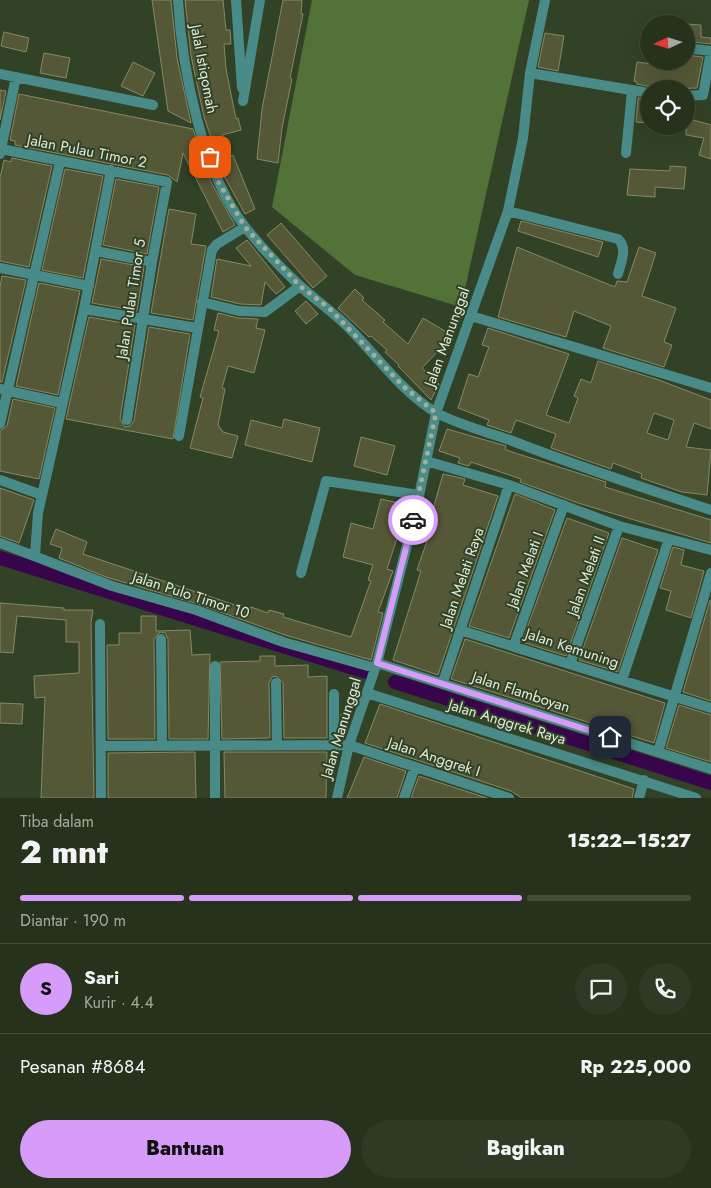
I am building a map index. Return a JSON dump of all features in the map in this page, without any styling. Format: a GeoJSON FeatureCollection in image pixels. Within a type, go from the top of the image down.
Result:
{"type":"FeatureCollection","features":[{"type":"Feature","properties":{"kind":"street","name":"Jalal Istiqomah"},"geometry":{"type":"LineString","coordinates":[[178,0],[180,29],[189,80],[205,144],[219,183],[245,227],[300,286],[329,308],[404,387],[436,413],[558,460],[711,510]]}},
{"type":"Feature","properties":{"kind":"street"},"geometry":{"type":"LineString","coordinates":[[236,0],[243,101],[260,0]]}},
{"type":"Feature","properties":{"kind":"street","name":"Jalan Manunggal"},"geometry":{"type":"LineString","coordinates":[[338,798],[349,745],[376,668],[419,495],[436,413],[508,211],[524,138],[530,73],[545,0]]}},
{"type":"Feature","properties":{"kind":"street"},"geometry":{"type":"LineString","coordinates":[[695,49],[711,51],[703,95],[695,95]]}},
{"type":"Feature","properties":{"kind":"street"},"geometry":{"type":"LineString","coordinates":[[530,73],[640,91]]}},
{"type":"Feature","properties":{"kind":"street"},"geometry":{"type":"LineString","coordinates":[[0,74],[153,105]]}},
{"type":"Feature","properties":{"kind":"street"},"geometry":{"type":"LineString","coordinates":[[1,152],[16,77]]}},
{"type":"Feature","properties":{"kind":"street"},"geometry":{"type":"LineString","coordinates":[[626,153],[632,90]]}},
{"type":"Feature","properties":{"kind":"street","name":"Jalan Pulau Timor 2"},"geometry":{"type":"LineString","coordinates":[[1,152],[111,170],[167,182]]}},
{"type":"Feature","properties":{"kind":"street"},"geometry":{"type":"LineString","coordinates":[[0,424],[4,390],[35,275],[60,162]]}},
{"type":"Feature","properties":{"kind":"street"},"geometry":{"type":"LineString","coordinates":[[35,555],[42,495],[89,286],[111,170]]}},
{"type":"Feature","properties":{"kind":"street","name":"Jalan Pulau Timor 5"},"geometry":{"type":"LineString","coordinates":[[127,420],[142,319],[167,182]]}},
{"type":"Feature","properties":{"kind":"street"},"geometry":{"type":"LineString","coordinates":[[508,211],[618,239],[622,242],[624,249],[618,274]]}},
{"type":"Feature","properties":{"kind":"street"},"geometry":{"type":"LineString","coordinates":[[179,436],[212,250],[245,227]]}},
{"type":"Feature","properties":{"kind":"street"},"geometry":{"type":"LineString","coordinates":[[96,251],[152,262]]}},
{"type":"Feature","properties":{"kind":"street"},"geometry":{"type":"LineString","coordinates":[[0,268],[89,286]]}},
{"type":"Feature","properties":{"kind":"street"},"geometry":{"type":"LineString","coordinates":[[202,302],[240,311],[265,312],[300,286]]}},
{"type":"Feature","properties":{"kind":"street"},"geometry":{"type":"LineString","coordinates":[[84,309],[197,328]]}},
{"type":"Feature","properties":{"kind":"street"},"geometry":{"type":"LineString","coordinates":[[471,316],[711,388]]}},
{"type":"Feature","properties":{"kind":"street"},"geometry":{"type":"LineString","coordinates":[[4,390],[62,403]]}},
{"type":"Feature","properties":{"kind":"street"},"geometry":{"type":"LineString","coordinates":[[426,461],[509,485],[619,526],[711,550]]}},
{"type":"Feature","properties":{"kind":"street"},"geometry":{"type":"LineString","coordinates":[[0,480],[42,495]]}},
{"type":"Feature","properties":{"kind":"street"},"geometry":{"type":"LineString","coordinates":[[301,573],[326,481],[419,495]]}},
{"type":"Feature","properties":{"kind":"street","name":"Jalan Melati Raya"},"geometry":{"type":"LineString","coordinates":[[443,682],[509,485]]}},
{"type":"Feature","properties":{"kind":"street","name":"Jalan Melati I"},"geometry":{"type":"LineString","coordinates":[[514,645],[564,505]]}},
{"type":"Feature","properties":{"kind":"street","name":"Jalan Melati II"},"geometry":{"type":"LineString","coordinates":[[570,664],[619,526]]}},
{"type":"Feature","properties":{"kind":"street"},"geometry":{"type":"LineString","coordinates":[[622,680],[669,539]]}},
{"type":"Feature","properties":{"kind":"street","name":"Jalan Pulo Timor 10"},"geometry":{"type":"LineString","coordinates":[[0,543],[112,586],[196,610],[283,642],[376,668]]}},
{"type":"Feature","properties":{"kind":"street"},"geometry":{"type":"LineString","coordinates":[[658,752],[711,573]]}},
{"type":"Feature","properties":{"kind":"street"},"geometry":{"type":"LineString","coordinates":[[100,624],[101,798]]}},
{"type":"Feature","properties":{"kind":"street","name":"Jalan Kemuning"},"geometry":{"type":"LineString","coordinates":[[460,630],[514,645],[711,708]]}},
{"type":"Feature","properties":{"kind":"street"},"geometry":{"type":"LineString","coordinates":[[161,638],[162,746]]}},
{"type":"Feature","properties":{"kind":"street"},"geometry":{"type":"LineString","coordinates":[[214,666],[215,798]]}},
{"type":"Feature","properties":{"kind":"street","name":"Jalan Flamboyan"},"geometry":{"type":"LineString","coordinates":[[376,668],[443,682],[711,769]]}},
{"type":"Feature","properties":{"kind":"street"},"geometry":{"type":"LineString","coordinates":[[276,683],[277,745]]}},
{"type":"Feature","properties":{"kind":"street","name":"Jalan Anggrek Raya"},"geometry":{"type":"LineString","coordinates":[[368,688],[696,798]]}},
{"type":"Feature","properties":{"kind":"street"},"geometry":{"type":"LineString","coordinates":[[334,694],[334,745]]}},
{"type":"Feature","properties":{"kind":"street","name":"Jalan Anggrek I"},"geometry":{"type":"LineString","coordinates":[[101,746],[349,745],[509,798]]}},
{"type":"Feature","properties":{"kind":"street"},"geometry":{"type":"LineString","coordinates":[[404,798],[415,767]]}},
{"type":"Feature","properties":{"kind":"street"},"geometry":{"type":"LineString","coordinates":[[639,798],[644,780]]}},
{"type":"Feature","properties":{"kind":"green space"},"geometry":{"type":"Polygon","coordinates":[[[312,0],[529,0],[461,307],[355,275],[272,207],[312,0]]]}},
{"type":"Feature","properties":{"kind":"building"},"geometry":{"type":"Polygon","coordinates":[[[152,0],[171,0],[177,58],[191,123],[168,111],[152,0]]]}},
{"type":"Feature","properties":{"kind":"building"},"geometry":{"type":"Polygon","coordinates":[[[185,0],[223,0],[226,30],[230,30],[231,44],[224,44],[226,69],[236,119],[238,118],[241,130],[222,135],[230,156],[233,155],[255,209],[245,214],[224,176],[204,117],[191,56],[185,0]]]}},
{"type":"Feature","properties":{"kind":"building"},"geometry":{"type":"Polygon","coordinates":[[[283,0],[302,0],[301,14],[303,14],[290,78],[292,79],[282,128],[278,163],[257,159],[262,109],[283,0]]]}},
{"type":"Feature","properties":{"kind":"building"},"geometry":{"type":"Polygon","coordinates":[[[695,25],[701,25],[701,37],[711,38],[711,44],[695,42],[695,25]]]}},
{"type":"Feature","properties":{"kind":"building"},"geometry":{"type":"Polygon","coordinates":[[[4,32],[29,38],[26,52],[1,46],[4,32]]]}},
{"type":"Feature","properties":{"kind":"building"},"geometry":{"type":"Polygon","coordinates":[[[545,33],[564,36],[558,71],[538,67],[545,33]]]}},
{"type":"Feature","properties":{"kind":"building"},"geometry":{"type":"Polygon","coordinates":[[[44,53],[70,58],[66,78],[40,73],[44,53]]]}},
{"type":"Feature","properties":{"kind":"building"},"geometry":{"type":"Polygon","coordinates":[[[695,56],[703,57],[697,88],[695,88],[695,80],[640,80],[640,85],[637,84],[634,81],[637,62],[640,62],[640,70],[695,70],[695,56]]]}},
{"type":"Feature","properties":{"kind":"building"},"geometry":{"type":"Polygon","coordinates":[[[133,62],[155,73],[143,96],[121,86],[133,62]]]}},
{"type":"Feature","properties":{"kind":"building"},"geometry":{"type":"Polygon","coordinates":[[[0,90],[6,91],[0,120],[0,90]]]}},
{"type":"Feature","properties":{"kind":"building"},"geometry":{"type":"Polygon","coordinates":[[[19,94],[193,129],[211,182],[235,225],[223,232],[183,153],[177,182],[168,175],[15,145],[15,141],[10,140],[19,94]]]}},
{"type":"Feature","properties":{"kind":"building"},"geometry":{"type":"Polygon","coordinates":[[[638,98],[640,98],[640,122],[636,122],[638,98]]]}},
{"type":"Feature","properties":{"kind":"building"},"geometry":{"type":"Polygon","coordinates":[[[695,121],[711,125],[711,159],[699,155],[704,138],[686,135],[695,135],[695,121]]]}},
{"type":"Feature","properties":{"kind":"building"},"geometry":{"type":"Polygon","coordinates":[[[12,158],[52,166],[29,267],[0,261],[0,178],[4,160],[11,162],[12,158]]]}},
{"type":"Feature","properties":{"kind":"building"},"geometry":{"type":"Polygon","coordinates":[[[670,166],[686,167],[684,189],[655,187],[655,197],[627,195],[630,169],[670,171],[670,166]]]}},
{"type":"Feature","properties":{"kind":"building"},"geometry":{"type":"Polygon","coordinates":[[[65,169],[103,176],[83,278],[42,270],[65,169]]]}},
{"type":"Feature","properties":{"kind":"building"},"geometry":{"type":"Polygon","coordinates":[[[116,179],[159,187],[147,254],[103,245],[116,179]]]}},
{"type":"Feature","properties":{"kind":"building"},"geometry":{"type":"Polygon","coordinates":[[[169,209],[196,214],[191,244],[206,246],[193,320],[151,313],[169,209]]]}},
{"type":"Feature","properties":{"kind":"building"},"geometry":{"type":"Polygon","coordinates":[[[521,221],[603,242],[598,257],[518,231],[521,221]]]}},
{"type":"Feature","properties":{"kind":"building"},"geometry":{"type":"Polygon","coordinates":[[[281,223],[327,276],[313,288],[267,235],[281,223]]]}},
{"type":"Feature","properties":{"kind":"building"},"geometry":{"type":"Polygon","coordinates":[[[247,240],[285,287],[276,294],[265,282],[261,305],[240,304],[211,297],[217,259],[251,266],[236,248],[247,240]]]}},
{"type":"Feature","properties":{"kind":"building"},"geometry":{"type":"Polygon","coordinates":[[[517,247],[615,287],[617,281],[627,282],[639,247],[656,253],[642,296],[676,308],[664,342],[672,345],[664,367],[603,348],[611,326],[574,311],[566,337],[498,317],[517,247]]]}},
{"type":"Feature","properties":{"kind":"building"},"geometry":{"type":"Polygon","coordinates":[[[101,259],[144,267],[137,311],[92,303],[101,259]]]}},
{"type":"Feature","properties":{"kind":"building"},"geometry":{"type":"Polygon","coordinates":[[[2,276],[26,280],[2,382],[0,382],[0,287],[2,276]]]}},
{"type":"Feature","properties":{"kind":"building"},"geometry":{"type":"Polygon","coordinates":[[[39,283],[80,291],[58,395],[16,386],[39,283]]]}},
{"type":"Feature","properties":{"kind":"building"},"geometry":{"type":"Polygon","coordinates":[[[355,289],[364,298],[362,300],[385,320],[383,322],[408,344],[423,318],[450,334],[443,346],[422,368],[439,384],[431,400],[385,352],[387,350],[371,336],[369,337],[338,308],[355,289]]]}},
{"type":"Feature","properties":{"kind":"building"},"geometry":{"type":"Polygon","coordinates":[[[306,301],[318,314],[306,324],[295,311],[306,301]]]}},
{"type":"Feature","properties":{"kind":"building"},"geometry":{"type":"Polygon","coordinates":[[[218,313],[238,318],[258,319],[256,328],[265,330],[254,373],[228,366],[222,388],[225,389],[218,425],[223,432],[238,436],[232,458],[190,448],[203,398],[200,397],[219,331],[214,330],[218,313]]]}},
{"type":"Feature","properties":{"kind":"building"},"geometry":{"type":"Polygon","coordinates":[[[89,317],[135,325],[120,419],[125,427],[130,426],[134,421],[149,327],[190,334],[173,439],[66,419],[89,317]]]}},
{"type":"Feature","properties":{"kind":"building"},"geometry":{"type":"Polygon","coordinates":[[[488,328],[569,354],[546,415],[569,423],[578,398],[574,396],[581,379],[591,383],[598,361],[659,380],[711,400],[711,429],[694,423],[686,447],[711,450],[707,495],[682,492],[641,478],[642,474],[613,463],[611,469],[551,448],[556,434],[516,420],[511,433],[487,425],[489,420],[458,408],[469,374],[478,377],[489,347],[482,345],[488,328]],[[654,413],[647,433],[668,440],[674,420],[654,413]]]}},
{"type":"Feature","properties":{"kind":"building"},"geometry":{"type":"Polygon","coordinates":[[[13,399],[55,408],[39,479],[0,471],[0,431],[7,426],[13,399]]]}},
{"type":"Feature","properties":{"kind":"building"},"geometry":{"type":"Polygon","coordinates":[[[284,419],[320,428],[312,462],[245,445],[251,420],[282,428],[284,419]]]}},
{"type":"Feature","properties":{"kind":"building"},"geometry":{"type":"Polygon","coordinates":[[[447,429],[506,446],[505,449],[509,451],[606,482],[605,487],[711,520],[711,543],[578,503],[520,482],[521,479],[471,462],[469,466],[458,463],[460,458],[439,451],[447,429]]]}},
{"type":"Feature","properties":{"kind":"building"},"geometry":{"type":"Polygon","coordinates":[[[361,437],[395,446],[387,475],[354,466],[361,437]]]}},
{"type":"Feature","properties":{"kind":"building"},"geometry":{"type":"Polygon","coordinates":[[[443,474],[465,479],[463,485],[498,496],[438,675],[393,660],[421,571],[417,570],[429,535],[426,534],[443,474]]]}},
{"type":"Feature","properties":{"kind":"building"},"geometry":{"type":"Polygon","coordinates":[[[0,488],[34,500],[19,543],[0,536],[0,488]]]}},
{"type":"Feature","properties":{"kind":"building"},"geometry":{"type":"Polygon","coordinates":[[[515,494],[555,510],[509,638],[469,626],[515,494]]]}},
{"type":"Feature","properties":{"kind":"building"},"geometry":{"type":"Polygon","coordinates":[[[381,499],[403,504],[396,531],[399,532],[387,569],[393,571],[378,612],[383,613],[371,660],[285,635],[198,604],[106,577],[59,558],[62,548],[50,544],[56,529],[87,542],[83,554],[250,610],[251,607],[268,613],[269,610],[284,614],[283,617],[351,637],[371,581],[368,580],[373,565],[343,557],[351,523],[373,529],[381,499]]]}},
{"type":"Feature","properties":{"kind":"building"},"geometry":{"type":"Polygon","coordinates":[[[567,518],[609,533],[566,656],[522,642],[567,518]]]}},
{"type":"Feature","properties":{"kind":"building"},"geometry":{"type":"Polygon","coordinates":[[[622,538],[658,550],[618,672],[579,660],[622,538]]]}},
{"type":"Feature","properties":{"kind":"building"},"geometry":{"type":"Polygon","coordinates":[[[673,547],[684,550],[681,565],[704,571],[691,618],[666,610],[671,591],[660,588],[673,547]]]}},
{"type":"Feature","properties":{"kind":"building"},"geometry":{"type":"Polygon","coordinates":[[[711,600],[711,701],[683,692],[711,600]]]}},
{"type":"Feature","properties":{"kind":"building"},"geometry":{"type":"Polygon","coordinates":[[[0,603],[64,608],[64,610],[93,610],[91,623],[94,798],[41,798],[45,697],[35,698],[34,676],[79,673],[79,642],[66,642],[66,620],[17,616],[13,653],[0,652],[0,603]]]}},
{"type":"Feature","properties":{"kind":"building"},"geometry":{"type":"Polygon","coordinates":[[[141,616],[156,616],[156,631],[190,630],[192,655],[210,654],[208,739],[169,739],[168,639],[165,633],[160,632],[154,639],[155,739],[108,739],[107,645],[119,645],[119,633],[141,633],[141,616]]]}},
{"type":"Feature","properties":{"kind":"building"},"geometry":{"type":"Polygon","coordinates":[[[465,639],[665,703],[654,743],[451,679],[465,639]]]}},
{"type":"Feature","properties":{"kind":"building"},"geometry":{"type":"Polygon","coordinates":[[[260,656],[275,656],[275,666],[308,665],[308,677],[327,676],[327,738],[284,738],[283,683],[276,676],[272,677],[269,683],[270,738],[222,739],[220,662],[260,661],[260,656]]]}},
{"type":"Feature","properties":{"kind":"building"},"geometry":{"type":"Polygon","coordinates":[[[0,703],[23,704],[22,724],[0,723],[0,703]]]}},
{"type":"Feature","properties":{"kind":"building"},"geometry":{"type":"Polygon","coordinates":[[[380,704],[634,789],[632,798],[522,798],[511,791],[365,743],[380,704]]]}},
{"type":"Feature","properties":{"kind":"building"},"geometry":{"type":"Polygon","coordinates":[[[679,705],[711,715],[711,762],[666,748],[679,705]]]}},
{"type":"Feature","properties":{"kind":"building"},"geometry":{"type":"Polygon","coordinates":[[[341,714],[348,714],[347,731],[341,731],[341,714]]]}},
{"type":"Feature","properties":{"kind":"building"},"geometry":{"type":"Polygon","coordinates":[[[195,752],[196,798],[108,798],[108,753],[195,752]]]}},
{"type":"Feature","properties":{"kind":"building"},"geometry":{"type":"Polygon","coordinates":[[[224,752],[327,752],[326,798],[225,798],[224,752]]]}},
{"type":"Feature","properties":{"kind":"building"},"geometry":{"type":"Polygon","coordinates":[[[364,757],[406,771],[397,798],[347,798],[364,757]]]}},
{"type":"Feature","properties":{"kind":"building"},"geometry":{"type":"Polygon","coordinates":[[[419,776],[487,798],[411,798],[419,776]]]}},
{"type":"Feature","properties":{"kind":"waterway"},"geometry":{"type":"LineString","coordinates":[[0,558],[366,672]]}},
{"type":"Feature","properties":{"kind":"waterway"},"geometry":{"type":"LineString","coordinates":[[395,682],[711,783]]}},
{"type":"Feature","properties":{"kind":"way so far"},"geometry":{"type":"LineString","coordinates":[[210,157],[219,183],[245,227],[300,286],[329,308],[371,350],[404,387],[436,413],[413,520]]}},
{"type":"Feature","properties":{"kind":"route"},"geometry":{"type":"LineString","coordinates":[[413,520],[377,663],[443,682],[610,737]]}}]}
